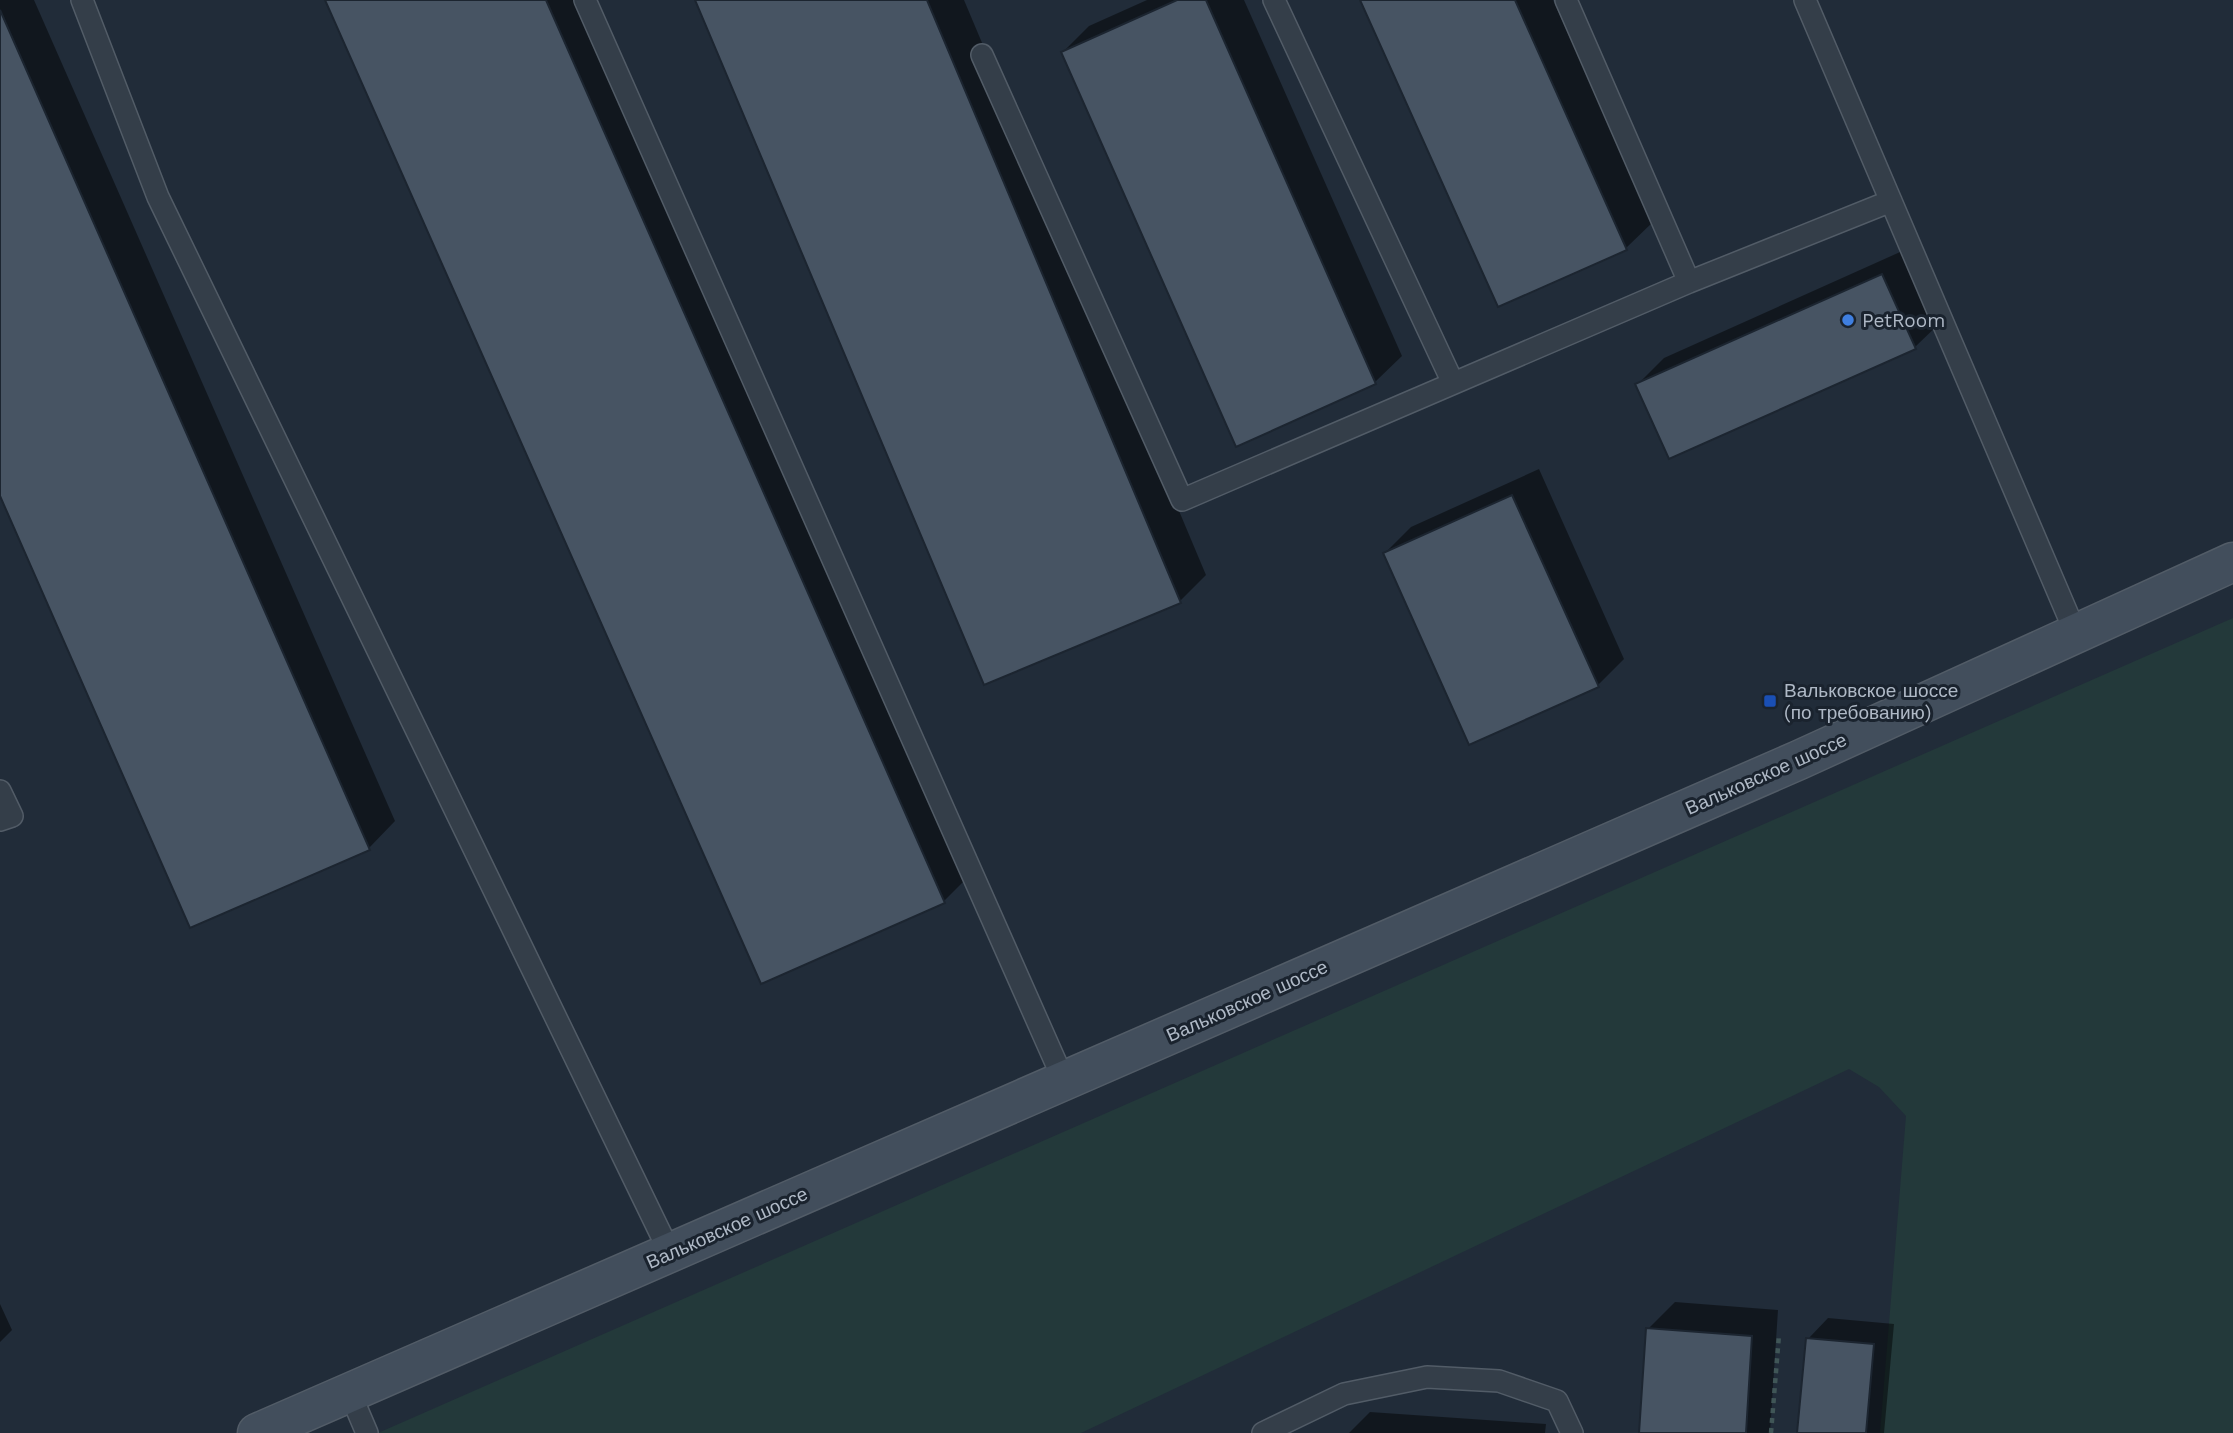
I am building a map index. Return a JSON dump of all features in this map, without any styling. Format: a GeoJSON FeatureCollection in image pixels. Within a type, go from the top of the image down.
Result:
{"type":"FeatureCollection","features":[{"type":"Feature","properties":{"kind":"main road","name":"Вальковское шоссе"},"geometry":{"type":"LineString","coordinates":[[257,1433],[1823,750],[2233,562]]}},
{"type":"Feature","properties":{"kind":"lane"},"geometry":{"type":"LineString","coordinates":[[82,0],[158,197],[670,1253]]}},
{"type":"Feature","properties":{"kind":"lane"},"geometry":{"type":"LineString","coordinates":[[585,0],[1064,1081]]}},
{"type":"Feature","properties":{"kind":"lane"},"geometry":{"type":"LineString","coordinates":[[1274,0],[1452,383]]}},
{"type":"Feature","properties":{"kind":"lane"},"geometry":{"type":"LineString","coordinates":[[1566,0],[1689,282]]}},
{"type":"Feature","properties":{"kind":"lane"},"geometry":{"type":"LineString","coordinates":[[1805,0],[2076,634]]}},
{"type":"Feature","properties":{"kind":"lane"},"geometry":{"type":"LineString","coordinates":[[982,55],[1182,500],[1689,282],[1891,201]]}},
{"type":"Feature","properties":{"kind":"lane"},"geometry":{"type":"LineString","coordinates":[[0,791],[12,816],[0,820]]}},
{"type":"Feature","properties":{"kind":"lane"},"geometry":{"type":"LineString","coordinates":[[1263,1433],[1344,1394],[1427,1377],[1499,1381],[1557,1401],[1572,1433]]}},
{"type":"Feature","properties":{"kind":"lane"},"geometry":{"type":"LineString","coordinates":[[350,1393],[367,1433]]}},
{"type":"Feature","properties":{"kind":"path"},"geometry":{"type":"LineString","coordinates":[[1771,1433],[1779,1335]]}},
{"type":"Feature","properties":{"kind":"green space"},"geometry":{"type":"Polygon","coordinates":[[[2233,618],[2233,1433],[1880,1433],[1906,1116],[1879,1087],[1849,1069],[1081,1433],[378,1433],[2233,618]]]}},
{"type":"Feature","properties":{"kind":"building"},"geometry":{"type":"Polygon","coordinates":[[[325,0],[546,0],[945,903],[761,984],[325,0]]]}},
{"type":"Feature","properties":{"kind":"building"},"geometry":{"type":"Polygon","coordinates":[[[695,0],[927,0],[1181,603],[984,685],[695,0]]]}},
{"type":"Feature","properties":{"kind":"building"},"geometry":{"type":"Polygon","coordinates":[[[1177,0],[1206,0],[1376,384],[1236,447],[1061,52],[1177,0]]]}},
{"type":"Feature","properties":{"kind":"building"},"geometry":{"type":"Polygon","coordinates":[[[1360,0],[1515,0],[1627,250],[1498,307],[1360,0]]]}},
{"type":"Feature","properties":{"kind":"building"},"geometry":{"type":"Polygon","coordinates":[[[0,10],[370,850],[190,928],[0,496],[0,10]]]}},
{"type":"Feature","properties":{"kind":"building"},"geometry":{"type":"Polygon","coordinates":[[[1882,274],[1916,349],[1669,459],[1635,384],[1882,274]]]}},
{"type":"Feature","properties":{"kind":"building"},"geometry":{"type":"Polygon","coordinates":[[[1512,495],[1599,687],[1469,745],[1383,553],[1512,495]]]}},
{"type":"Feature","properties":{"kind":"building"},"geometry":{"type":"Polygon","coordinates":[[[1646,1328],[1752,1336],[1746,1433],[1639,1433],[1646,1328]]]}},
{"type":"Feature","properties":{"kind":"building"},"geometry":{"type":"Polygon","coordinates":[[[1806,1338],[1874,1344],[1866,1433],[1797,1433],[1806,1338]]]}},
{"type":"Feature","properties":{"kind":"place","name":"PetRoom"},"geometry":{"type":"Point","coordinates":[1848,320]}},
{"type":"Feature","properties":{"kind":"place","name":"Вальковское шоссе (по требованию)"},"geometry":{"type":"Point","coordinates":[1770,701]}}]}
